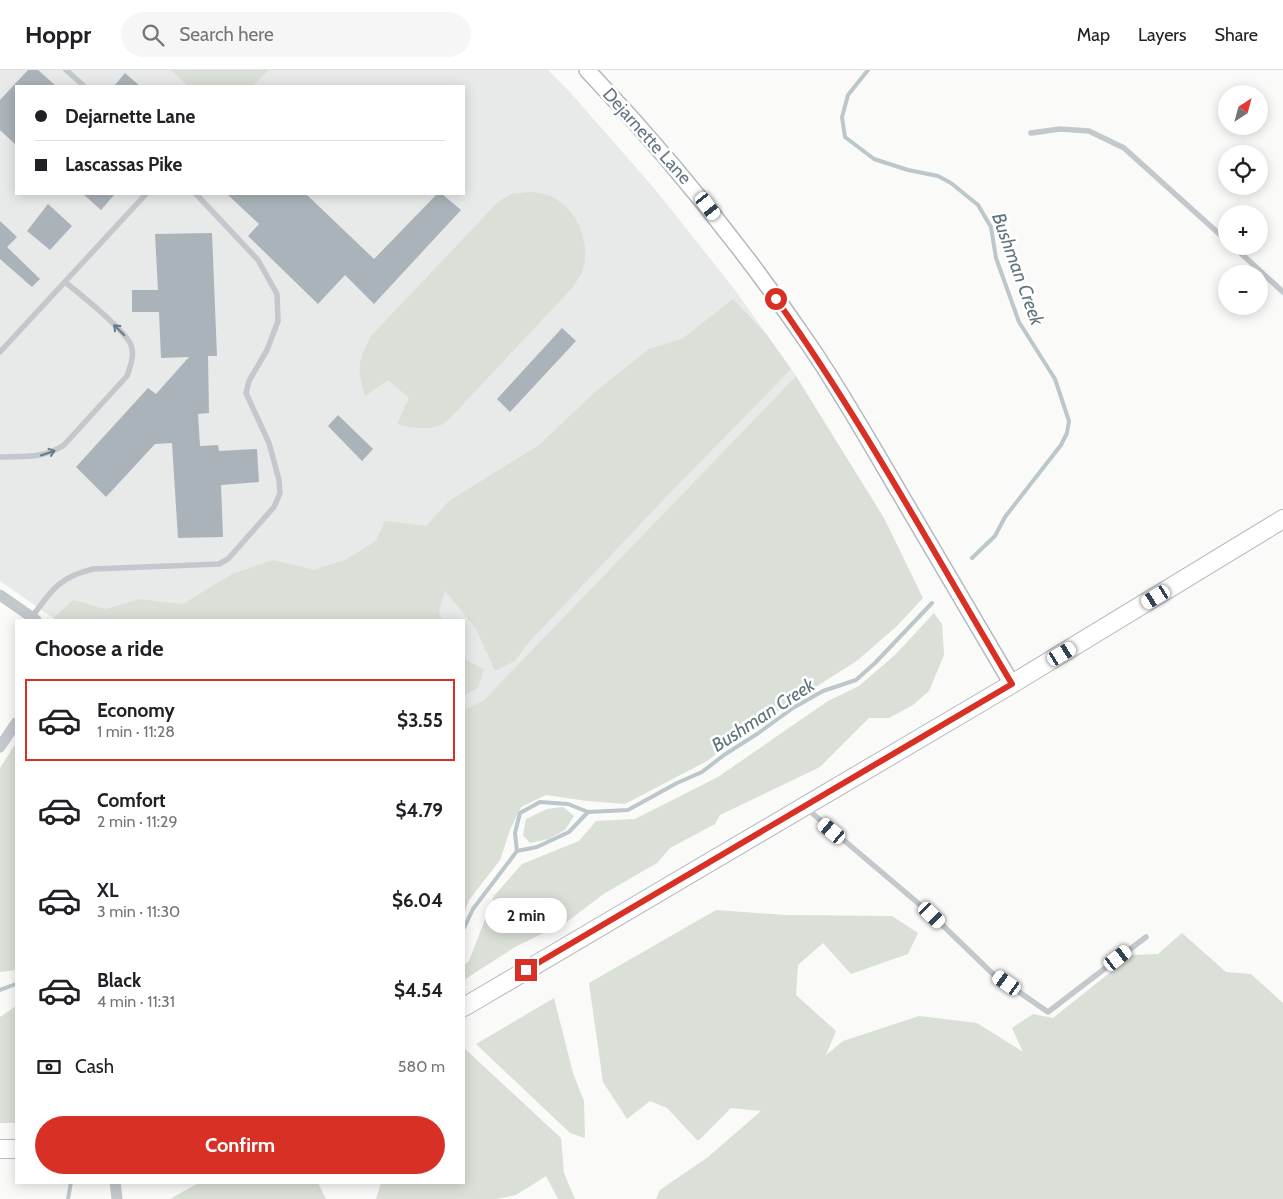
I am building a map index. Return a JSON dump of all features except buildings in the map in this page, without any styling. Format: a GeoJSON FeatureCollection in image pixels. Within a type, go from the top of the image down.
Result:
{"type":"FeatureCollection","features":[{"type":"Feature","properties":{"kind":"main road","name":"Dejarnette Lane"},"geometry":{"type":"LineString","coordinates":[[587,70],[634,119],[696,191],[810,347],[861,428],[1012,684]]}},
{"type":"Feature","properties":{"kind":"main road"},"geometry":{"type":"LineString","coordinates":[[465,1006],[1012,684],[1283,519]]}},
{"type":"Feature","properties":{"kind":"main road"},"geometry":{"type":"LineString","coordinates":[[0,1149],[15,1149]]}},
{"type":"Feature","properties":{"kind":"street"},"geometry":{"type":"LineString","coordinates":[[0,595],[34,619]]}},
{"type":"Feature","properties":{"kind":"street"},"geometry":{"type":"LineString","coordinates":[[0,747],[15,724]]}},
{"type":"Feature","properties":{"kind":"street"},"geometry":{"type":"LineString","coordinates":[[115,1184],[117,1199]]}},
{"type":"Feature","properties":{"kind":"lane"},"geometry":{"type":"LineString","coordinates":[[66,70],[83,85]]}},
{"type":"Feature","properties":{"kind":"lane"},"geometry":{"type":"LineString","coordinates":[[1031,133],[1060,128],[1089,131],[1124,148],[1218,233]]}},
{"type":"Feature","properties":{"kind":"lane"},"geometry":{"type":"LineString","coordinates":[[0,352],[145,195]]}},
{"type":"Feature","properties":{"kind":"lane"},"geometry":{"type":"LineString","coordinates":[[34,619],[54,587],[76,573],[92,568],[219,564],[228,559],[274,507],[280,493],[279,480],[269,443],[246,393],[249,380],[267,350],[278,321],[277,294],[258,260],[197,195]]}},
{"type":"Feature","properties":{"kind":"lane"},"geometry":{"type":"LineString","coordinates":[[1243,255],[1283,292]]}},
{"type":"Feature","properties":{"kind":"lane"},"geometry":{"type":"LineString","coordinates":[[0,457],[40,456],[54,452],[64,445],[127,376],[129,371],[132,355],[131,345],[123,333],[65,282]]}},
{"type":"Feature","properties":{"kind":"lane"},"geometry":{"type":"LineString","coordinates":[[804,807],[932,915],[993,974],[1048,1012],[1146,937]]}},
{"type":"Feature","properties":{"kind":"shaded area"},"geometry":{"type":"Polygon","coordinates":[[[0,70],[548,70],[569,91],[654,188],[735,290],[796,376],[465,720],[465,619],[55,619],[0,581],[0,70]]]}},
{"type":"Feature","properties":{"kind":"shaded area"},"geometry":{"type":"Polygon","coordinates":[[[171,70],[268,70],[254,85],[187,85],[171,70]]]}},
{"type":"Feature","properties":{"kind":"shaded area"},"geometry":{"type":"Polygon","coordinates":[[[529,192],[555,198],[564,205],[578,222],[582,233],[585,255],[584,266],[579,277],[573,287],[443,424],[426,428],[414,428],[397,424],[409,398],[388,380],[365,396],[360,365],[363,352],[371,336],[498,202],[511,194],[529,192]]]}},
{"type":"Feature","properties":{"kind":"shaded area"},"geometry":{"type":"Polygon","coordinates":[[[733,299],[767,335],[791,369],[666,497],[529,642],[515,661],[495,671],[475,627],[445,591],[439,611],[442,619],[54,618],[73,600],[106,609],[139,599],[183,604],[232,574],[273,560],[314,570],[347,559],[376,541],[385,521],[426,526],[449,501],[539,445],[595,392],[649,349],[682,339],[733,299]]]}},
{"type":"Feature","properties":{"kind":"shaded area"},"geometry":{"type":"Polygon","coordinates":[[[796,376],[884,518],[923,598],[898,625],[858,660],[741,735],[707,761],[625,804],[546,795],[521,807],[510,830],[500,860],[469,900],[465,910],[465,710],[483,701],[796,376]]]}},
{"type":"Feature","properties":{"kind":"shaded area"},"geometry":{"type":"Polygon","coordinates":[[[934,613],[942,624],[944,655],[929,691],[913,705],[889,718],[869,718],[820,767],[720,815],[715,824],[670,848],[657,863],[605,893],[568,921],[515,947],[465,979],[465,964],[469,961],[494,896],[522,864],[579,841],[596,821],[635,819],[718,777],[828,701],[859,686],[896,654],[934,613]]]}},
{"type":"Feature","properties":{"kind":"shaded area"},"geometry":{"type":"Polygon","coordinates":[[[465,660],[484,669],[478,688],[465,694],[465,660]]]}},
{"type":"Feature","properties":{"kind":"shaded area"},"geometry":{"type":"Polygon","coordinates":[[[15,745],[15,970],[0,972],[0,768],[15,745]]]}},
{"type":"Feature","properties":{"kind":"shaded area"},"geometry":{"type":"Polygon","coordinates":[[[563,807],[574,816],[565,830],[549,839],[530,843],[523,835],[526,819],[547,809],[563,807]]]}},
{"type":"Feature","properties":{"kind":"shaded area"},"geometry":{"type":"Polygon","coordinates":[[[716,910],[785,915],[892,916],[918,933],[908,954],[851,974],[823,943],[798,965],[796,995],[836,1031],[826,1055],[843,1041],[919,1016],[977,1023],[1023,1052],[1012,1028],[1033,1014],[1053,1018],[1132,955],[1158,954],[1182,933],[1226,972],[1251,974],[1283,1003],[1283,1199],[656,1199],[660,1190],[708,1157],[761,1111],[731,1108],[698,1141],[667,1108],[650,1101],[627,1119],[603,1082],[589,983],[716,910]]]}},
{"type":"Feature","properties":{"kind":"shaded area"},"geometry":{"type":"Polygon","coordinates":[[[554,998],[573,1073],[584,1101],[585,1138],[570,1133],[476,1044],[554,998]]]}},
{"type":"Feature","properties":{"kind":"shaded area"},"geometry":{"type":"Polygon","coordinates":[[[15,1007],[15,1123],[0,1123],[0,1017],[15,1007]]]}},
{"type":"Feature","properties":{"kind":"shaded area"},"geometry":{"type":"Polygon","coordinates":[[[465,1049],[561,1138],[564,1173],[575,1199],[558,1199],[546,1176],[516,1195],[497,1199],[376,1199],[381,1184],[465,1184],[465,1049]]]}},
{"type":"Feature","properties":{"kind":"shaded area"},"geometry":{"type":"Polygon","coordinates":[[[196,1184],[318,1184],[326,1199],[170,1199],[196,1184]]]}},
{"type":"Feature","properties":{"kind":"waterway","name":"Bushman Creek"},"geometry":{"type":"LineString","coordinates":[[868,70],[848,95],[842,117],[845,137],[874,159],[908,170],[938,176],[951,183],[978,205],[991,227],[996,258],[1019,322],[1055,379],[1069,421],[1067,433],[1061,445],[1005,517],[995,536],[972,558]]}},
{"type":"Feature","properties":{"kind":"waterway","name":"Bushman Creek"},"geometry":{"type":"LineString","coordinates":[[465,926],[473,909],[517,851],[537,847],[569,832],[588,812],[628,810],[677,783],[702,772],[793,708],[823,691],[856,680],[875,663],[932,603]]}},
{"type":"Feature","properties":{"kind":"waterway","name":"Bushman Creek"},"geometry":{"type":"LineString","coordinates":[[517,851],[515,833],[520,813],[540,802],[568,804],[588,812]]}},
{"type":"Feature","properties":{"kind":"waterway"},"geometry":{"type":"LineString","coordinates":[[0,990],[15,984]]}},
{"type":"Feature","properties":{"kind":"waterway","name":"Bushman Creek"},"geometry":{"type":"LineString","coordinates":[[68,1199],[71,1184]]}},
{"type":"Feature","properties":{"kind":"route"},"geometry":{"type":"LineString","coordinates":[[526,970],[1012,684],[861,428],[810,347],[776,299]]}}]}
